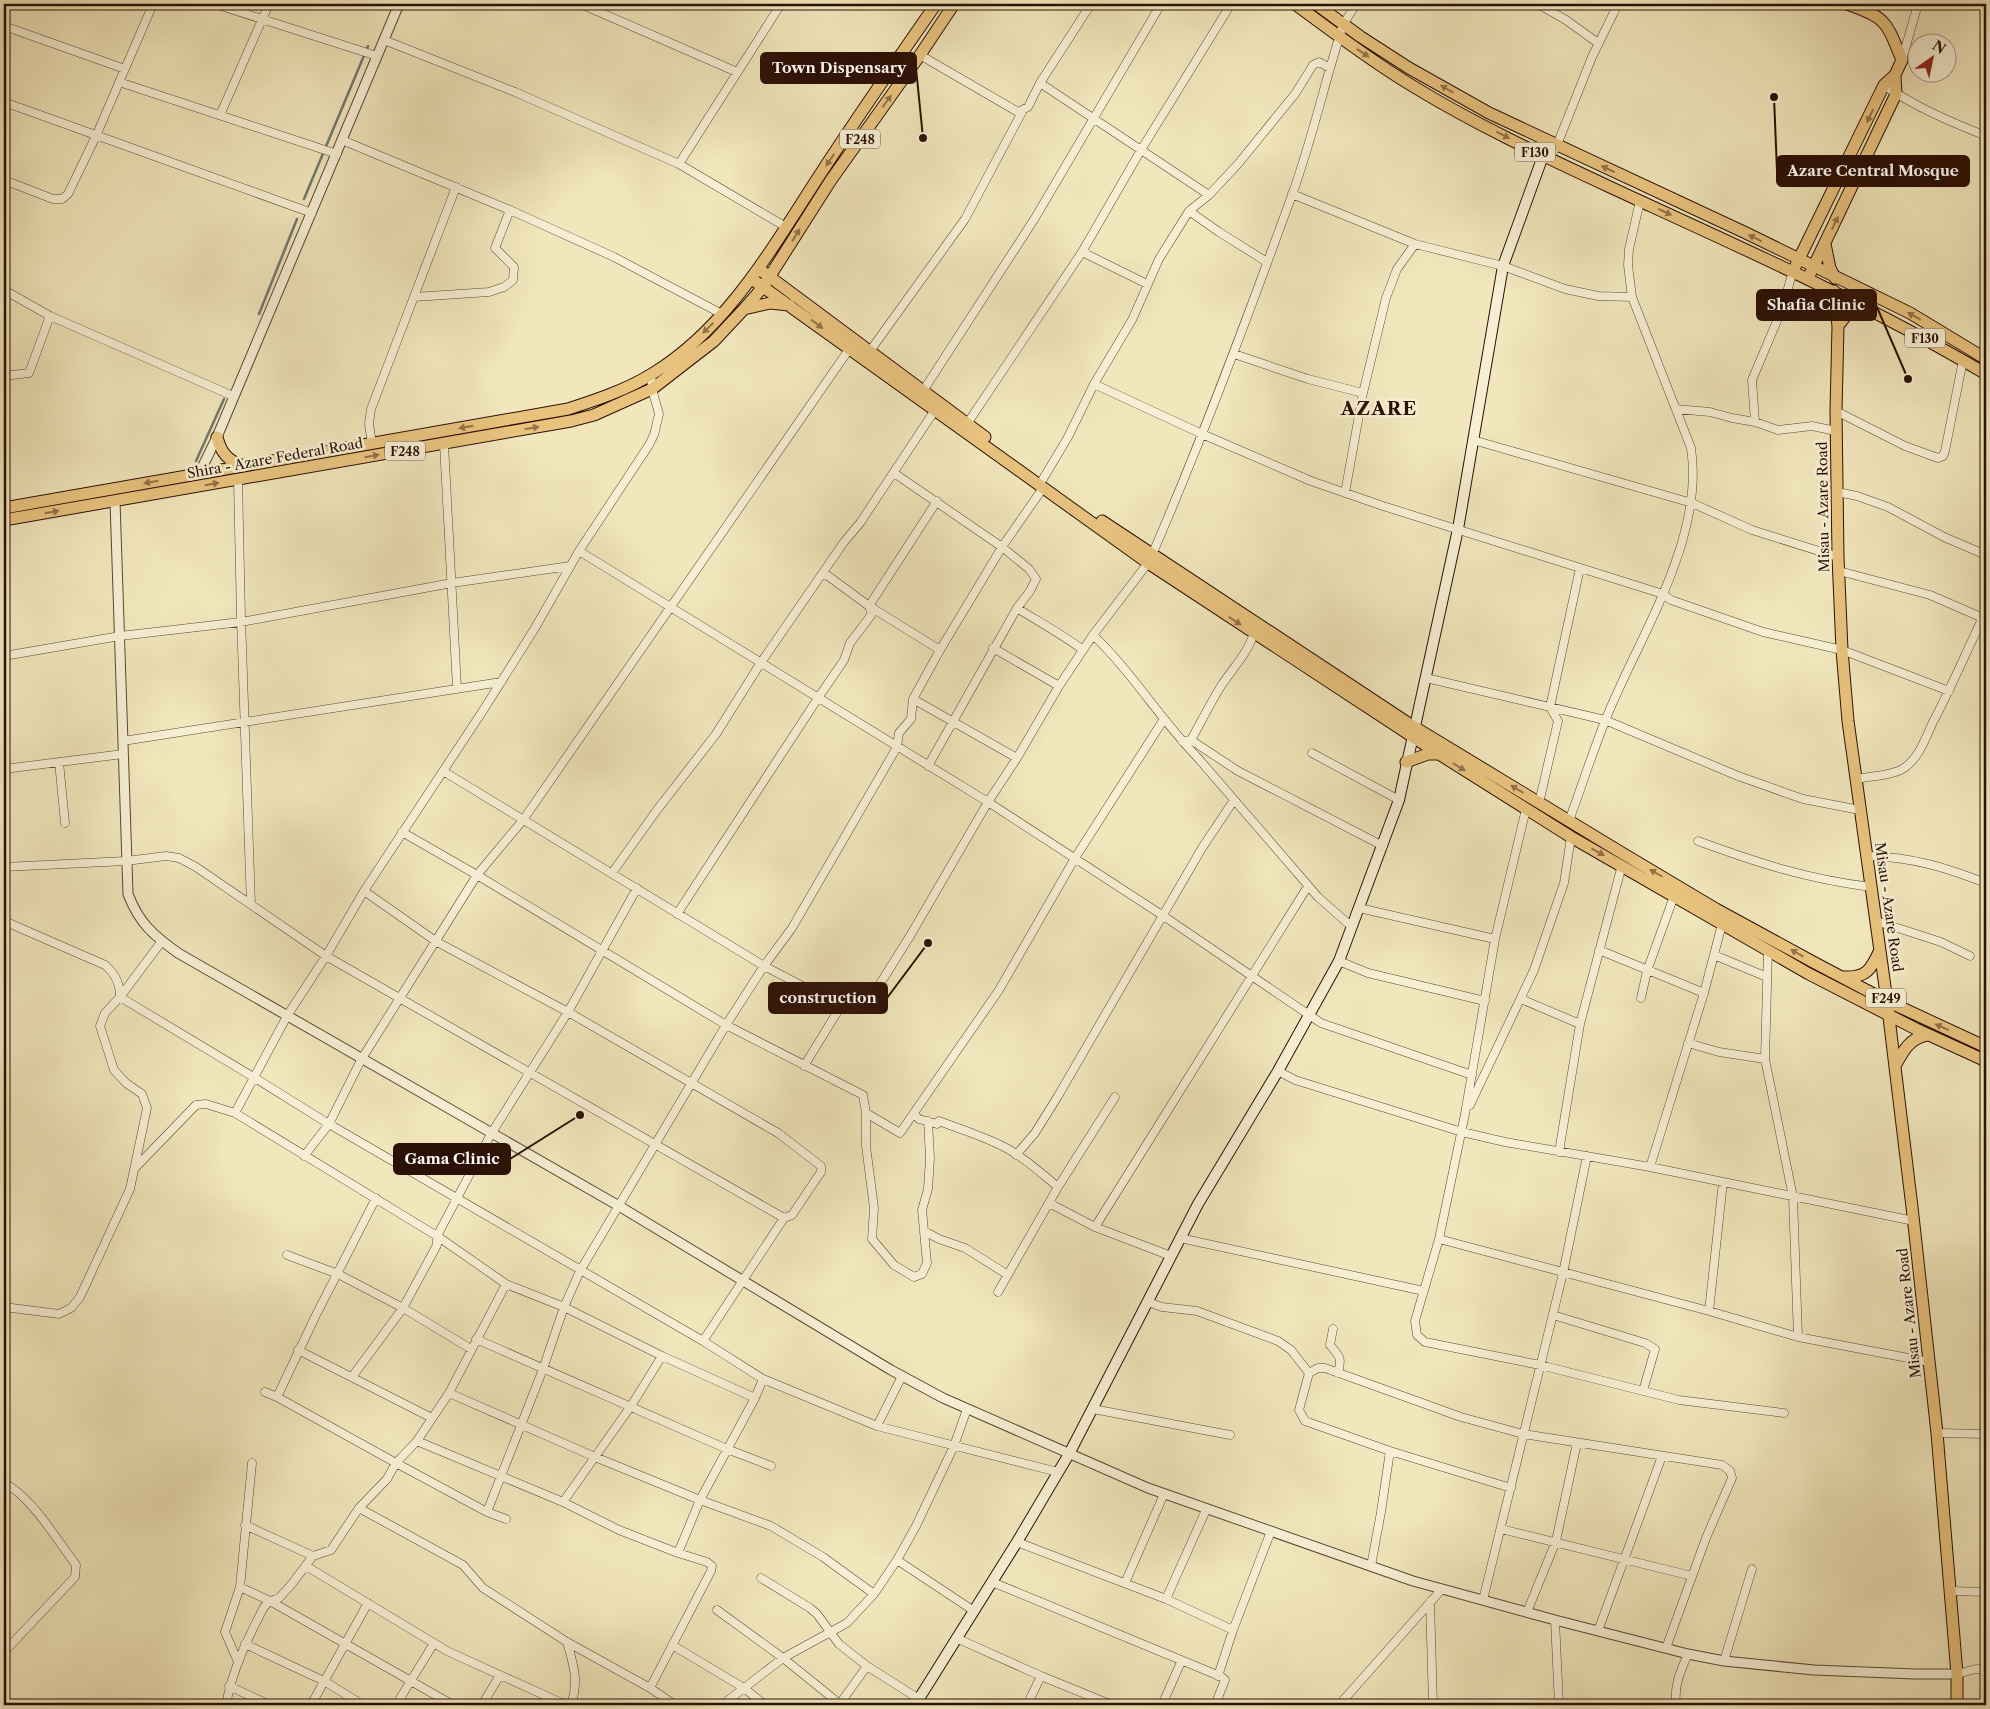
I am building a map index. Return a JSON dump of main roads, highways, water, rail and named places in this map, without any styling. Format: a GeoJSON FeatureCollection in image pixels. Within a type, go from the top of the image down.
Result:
{"type":"FeatureCollection","features":[{"type":"Feature","properties":{"kind":"main road","name":"Shira - Azare Federal Road"},"geometry":{"type":"LineString","coordinates":[[4,508],[568,409],[608,396],[651,374],[674,358],[722,314],[756,274],[936,4]]}},
{"type":"Feature","properties":{"kind":"main road","name":"Shira - Azare Federal Road"},"geometry":{"type":"LineString","coordinates":[[4,520],[571,422],[594,415],[652,389],[714,341],[763,287],[831,180],[954,4]]}},
{"type":"Feature","properties":{"kind":"main road","name":"F130"},"geometry":{"type":"LineString","coordinates":[[1295,4],[1339,37],[1411,85],[1546,158],[1834,291],[1902,326],[1986,374]]}},
{"type":"Feature","properties":{"kind":"main road","name":"F130"},"geometry":{"type":"LineString","coordinates":[[1316,4],[1343,25],[1409,68],[1489,113],[1910,313],[1986,359]]}},
{"type":"Feature","properties":{"kind":"main road"},"geometry":{"type":"LineString","coordinates":[[1793,271],[1884,85],[1895,75],[1902,60],[1885,23],[1878,16],[1847,4]]}},
{"type":"Feature","properties":{"kind":"main road"},"geometry":{"type":"LineString","coordinates":[[1807,279],[1896,94],[1895,75]]}},
{"type":"Feature","properties":{"kind":"main road"},"geometry":{"type":"LineString","coordinates":[[917,1702],[1017,1542],[1069,1454],[1198,1204],[1278,1071],[1339,961],[1399,800],[1458,529],[1503,266],[1546,158]]}},
{"type":"Feature","properties":{"kind":"main road"},"geometry":{"type":"LineString","coordinates":[[1824,244],[1830,268],[1835,278]]}},
{"type":"Feature","properties":{"kind":"main road"},"geometry":{"type":"LineString","coordinates":[[784,254],[782,272],[792,300]]}},
{"type":"Feature","properties":{"kind":"main road"},"geometry":{"type":"LineString","coordinates":[[756,274],[770,276],[792,300],[850,348],[935,410],[1254,633],[1414,732],[1539,803],[1716,909],[1887,1001],[1986,1047]]}},
{"type":"Feature","properties":{"kind":"main road"},"geometry":{"type":"LineString","coordinates":[[756,274],[763,287],[792,300],[870,351],[968,424],[1043,484]]}},
{"type":"Feature","properties":{"kind":"main road","name":"Misau - Azare Road"},"geometry":{"type":"LineString","coordinates":[[1834,291],[1838,326],[1836,411],[1838,557],[1842,650],[1848,721],[1889,1016],[1914,1221],[1951,1591],[1957,1674],[1957,1705]]}},
{"type":"Feature","properties":{"kind":"main road"},"geometry":{"type":"LineString","coordinates":[[744,309],[792,300]]}},
{"type":"Feature","properties":{"kind":"main road"},"geometry":{"type":"LineString","coordinates":[[1838,326],[1848,313],[1862,305]]}},
{"type":"Feature","properties":{"kind":"main road"},"geometry":{"type":"LineString","coordinates":[[217,437],[219,447],[226,457],[234,463],[244,466]]}},
{"type":"Feature","properties":{"kind":"main road"},"geometry":{"type":"LineString","coordinates":[[1150,559],[1414,732],[1439,754],[1572,837],[1768,950],[1889,1016],[1986,1061]]}},
{"type":"Feature","properties":{"kind":"main road"},"geometry":{"type":"LineString","coordinates":[[1406,762],[1428,754],[1439,754]]}},
{"type":"Feature","properties":{"kind":"main road"},"geometry":{"type":"LineString","coordinates":[[1842,977],[1861,976],[1866,973],[1880,950]]}},
{"type":"Feature","properties":{"kind":"main road"},"geometry":{"type":"LineString","coordinates":[[1895,1066],[1906,1046],[1920,1036],[1927,1035]]}},
{"type":"Feature","properties":{"kind":"waterway"},"geometry":{"type":"LineString","coordinates":[[304,199],[368,46]]}},
{"type":"Feature","properties":{"kind":"waterway"},"geometry":{"type":"LineString","coordinates":[[259,314],[297,219]]}},
{"type":"Feature","properties":{"kind":"waterway"},"geometry":{"type":"LineString","coordinates":[[196,461],[224,399]]}},
{"type":"Feature","properties":{"kind":"place","name":"Azare Central Mosque"},"geometry":{"type":"Point","coordinates":[1774,97]}},
{"type":"Feature","properties":{"kind":"place","name":"Town Dispensary"},"geometry":{"type":"Point","coordinates":[923,138]}},
{"type":"Feature","properties":{"kind":"place","name":"Shafia Clinic"},"geometry":{"type":"Point","coordinates":[1908,379]}},
{"type":"Feature","properties":{"kind":"place","name":"construction"},"geometry":{"type":"Point","coordinates":[928,943]}},
{"type":"Feature","properties":{"kind":"place","name":"Gama Clinic"},"geometry":{"type":"Point","coordinates":[580,1115]}},
{"type":"Feature","properties":{"kind":"district","name":"AZARE"},"geometry":{"type":"Point","coordinates":[1379,408]}}]}
